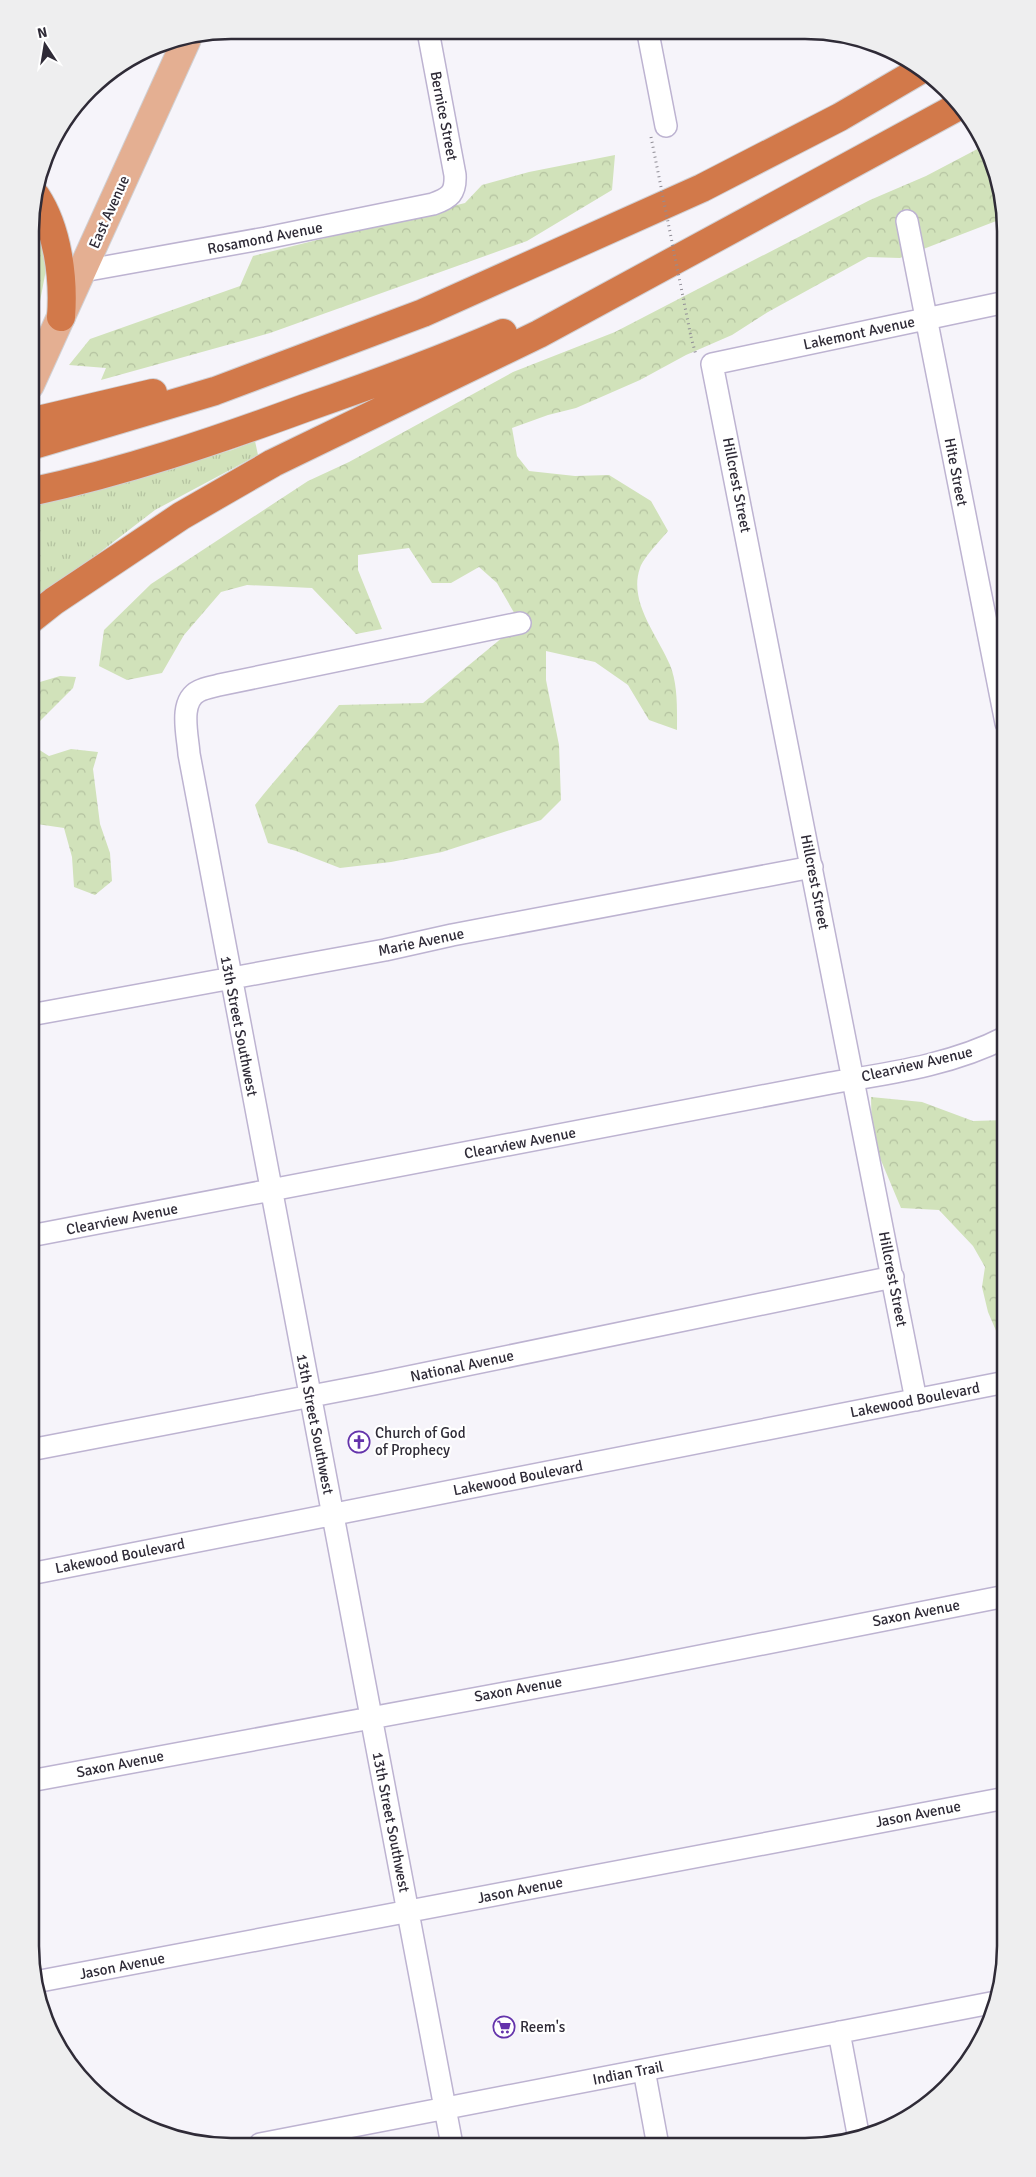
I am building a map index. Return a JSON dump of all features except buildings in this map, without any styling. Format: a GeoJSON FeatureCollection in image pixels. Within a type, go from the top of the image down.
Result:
{"type":"FeatureCollection","features":[{"type":"Feature","properties":{"kind":"highway"},"geometry":{"type":"LineString","coordinates":[[39,443],[215,391],[331,348],[507,276],[693,192],[840,117],[915,73]]}},
{"type":"Feature","properties":{"kind":"highway"},"geometry":{"type":"LineString","coordinates":[[39,613],[181,516],[273,463],[539,334],[954,109]]}},
{"type":"Feature","properties":{"kind":"highway"},"geometry":{"type":"LineString","coordinates":[[40,203],[56,240],[61,317]]}},
{"type":"Feature","properties":{"kind":"highway"},"geometry":{"type":"LineString","coordinates":[[39,490],[67,484],[221,439],[470,347],[572,304],[765,210]]}},
{"type":"Feature","properties":{"kind":"highway"},"geometry":{"type":"LineString","coordinates":[[39,420],[331,348]]}},
{"type":"Feature","properties":{"kind":"main road","name":"East Avenue"},"geometry":{"type":"LineString","coordinates":[[39,368],[185,44]]}},
{"type":"Feature","properties":{"kind":"street","name":"Bernice Street"},"geometry":{"type":"LineString","coordinates":[[430,39],[455,174],[454,190],[447,199]]}},
{"type":"Feature","properties":{"kind":"street"},"geometry":{"type":"LineString","coordinates":[[649,39],[659,131]]}},
{"type":"Feature","properties":{"kind":"street","name":"Rosamond Avenue"},"geometry":{"type":"LineString","coordinates":[[83,271],[266,238],[433,204],[447,199]]}},
{"type":"Feature","properties":{"kind":"street","name":"Hite Street"},"geometry":{"type":"LineString","coordinates":[[907,221],[997,678]]}},
{"type":"Feature","properties":{"kind":"street","name":"Lakemont Avenue"},"geometry":{"type":"LineString","coordinates":[[712,364],[997,304]]}},
{"type":"Feature","properties":{"kind":"street","name":"Hillcrest Street"},"geometry":{"type":"LineString","coordinates":[[712,364],[916,1400]]}},
{"type":"Feature","properties":{"kind":"street","name":"13th Street Southwest"},"geometry":{"type":"LineString","coordinates":[[451,2138],[230,978],[189,754],[186,718],[188,702],[199,691],[218,685],[520,623]]}},
{"type":"Feature","properties":{"kind":"street","name":"Marie Avenue"},"geometry":{"type":"LineString","coordinates":[[39,1013],[812,867]]}},
{"type":"Feature","properties":{"kind":"street","name":"Clearview Avenue"},"geometry":{"type":"LineString","coordinates":[[39,1234],[853,1079],[878,1076],[944,1061],[984,1048],[997,1042]]}},
{"type":"Feature","properties":{"kind":"street","name":"National Avenue"},"geometry":{"type":"LineString","coordinates":[[39,1448],[634,1331],[893,1277]]}},
{"type":"Feature","properties":{"kind":"street","name":"Lakewood Boulevard"},"geometry":{"type":"LineString","coordinates":[[39,1572],[997,1384]]}},
{"type":"Feature","properties":{"kind":"street","name":"Saxon Avenue"},"geometry":{"type":"LineString","coordinates":[[39,1779],[371,1716],[614,1673],[997,1598]]}},
{"type":"Feature","properties":{"kind":"street","name":"Jason Avenue"},"geometry":{"type":"LineString","coordinates":[[41,1981],[997,1800]]}},
{"type":"Feature","properties":{"kind":"street","name":"Indian Trail"},"geometry":{"type":"LineString","coordinates":[[291,2138],[989,2003]]}},
{"type":"Feature","properties":{"kind":"street"},"geometry":{"type":"LineString","coordinates":[[839,2032],[858,2131]]}},
{"type":"Feature","properties":{"kind":"street"},"geometry":{"type":"LineString","coordinates":[[644,2070],[657,2138]]}},
{"type":"Feature","properties":{"kind":"path"},"geometry":{"type":"LineString","coordinates":[[659,131],[691,337]]}},
{"type":"Feature","properties":{"kind":"green space"},"geometry":{"type":"Polygon","coordinates":[[[978,148],[991,181],[997,221],[900,258],[868,257],[768,312],[732,335],[686,355],[640,380],[576,408],[548,415],[512,428],[517,456],[529,471],[575,476],[609,475],[651,501],[668,531],[645,559],[640,568],[637,581],[641,606],[673,672],[677,730],[649,720],[628,685],[595,662],[546,651],[546,680],[559,745],[561,800],[541,820],[442,852],[391,862],[340,868],[296,851],[268,843],[255,805],[339,705],[423,703],[520,623],[497,583],[479,567],[451,583],[432,583],[409,548],[358,555],[358,570],[382,629],[356,634],[312,588],[247,585],[221,592],[184,635],[162,673],[127,680],[99,666],[104,630],[151,584],[308,481],[349,462],[513,372],[615,332],[870,200],[926,176],[978,148]]]}},
{"type":"Feature","properties":{"kind":"green space"},"geometry":{"type":"Polygon","coordinates":[[[615,155],[612,190],[527,241],[270,333],[101,380],[106,368],[69,365],[90,339],[240,286],[253,256],[465,203],[482,185],[529,172],[615,155]]]}},
{"type":"Feature","properties":{"kind":"green space"},"geometry":{"type":"Polygon","coordinates":[[[39,228],[48,259],[39,307],[39,228]]]}},
{"type":"Feature","properties":{"kind":"green space"},"geometry":{"type":"Polygon","coordinates":[[[255,441],[258,455],[155,510],[39,599],[39,502],[232,450],[255,441]]]}},
{"type":"Feature","properties":{"kind":"green space"},"geometry":{"type":"Polygon","coordinates":[[[60,676],[76,677],[73,688],[39,722],[39,682],[60,676]]]}},
{"type":"Feature","properties":{"kind":"green space"},"geometry":{"type":"Polygon","coordinates":[[[71,749],[98,752],[93,769],[100,824],[110,853],[112,881],[95,895],[74,887],[72,857],[64,828],[39,824],[39,750],[49,756],[71,749]]]}},
{"type":"Feature","properties":{"kind":"green space"},"geometry":{"type":"Polygon","coordinates":[[[871,1097],[922,1102],[973,1121],[997,1120],[997,1333],[988,1312],[982,1287],[985,1267],[973,1246],[939,1210],[901,1208],[872,1139],[871,1097]]]}},
{"type":"Feature","properties":{"kind":"place","name":"Church of God of Prophecy"},"geometry":{"type":"Point","coordinates":[359,1442]}},
{"type":"Feature","properties":{"kind":"place","name":"Reem's"},"geometry":{"type":"Point","coordinates":[504,2027]}}]}
